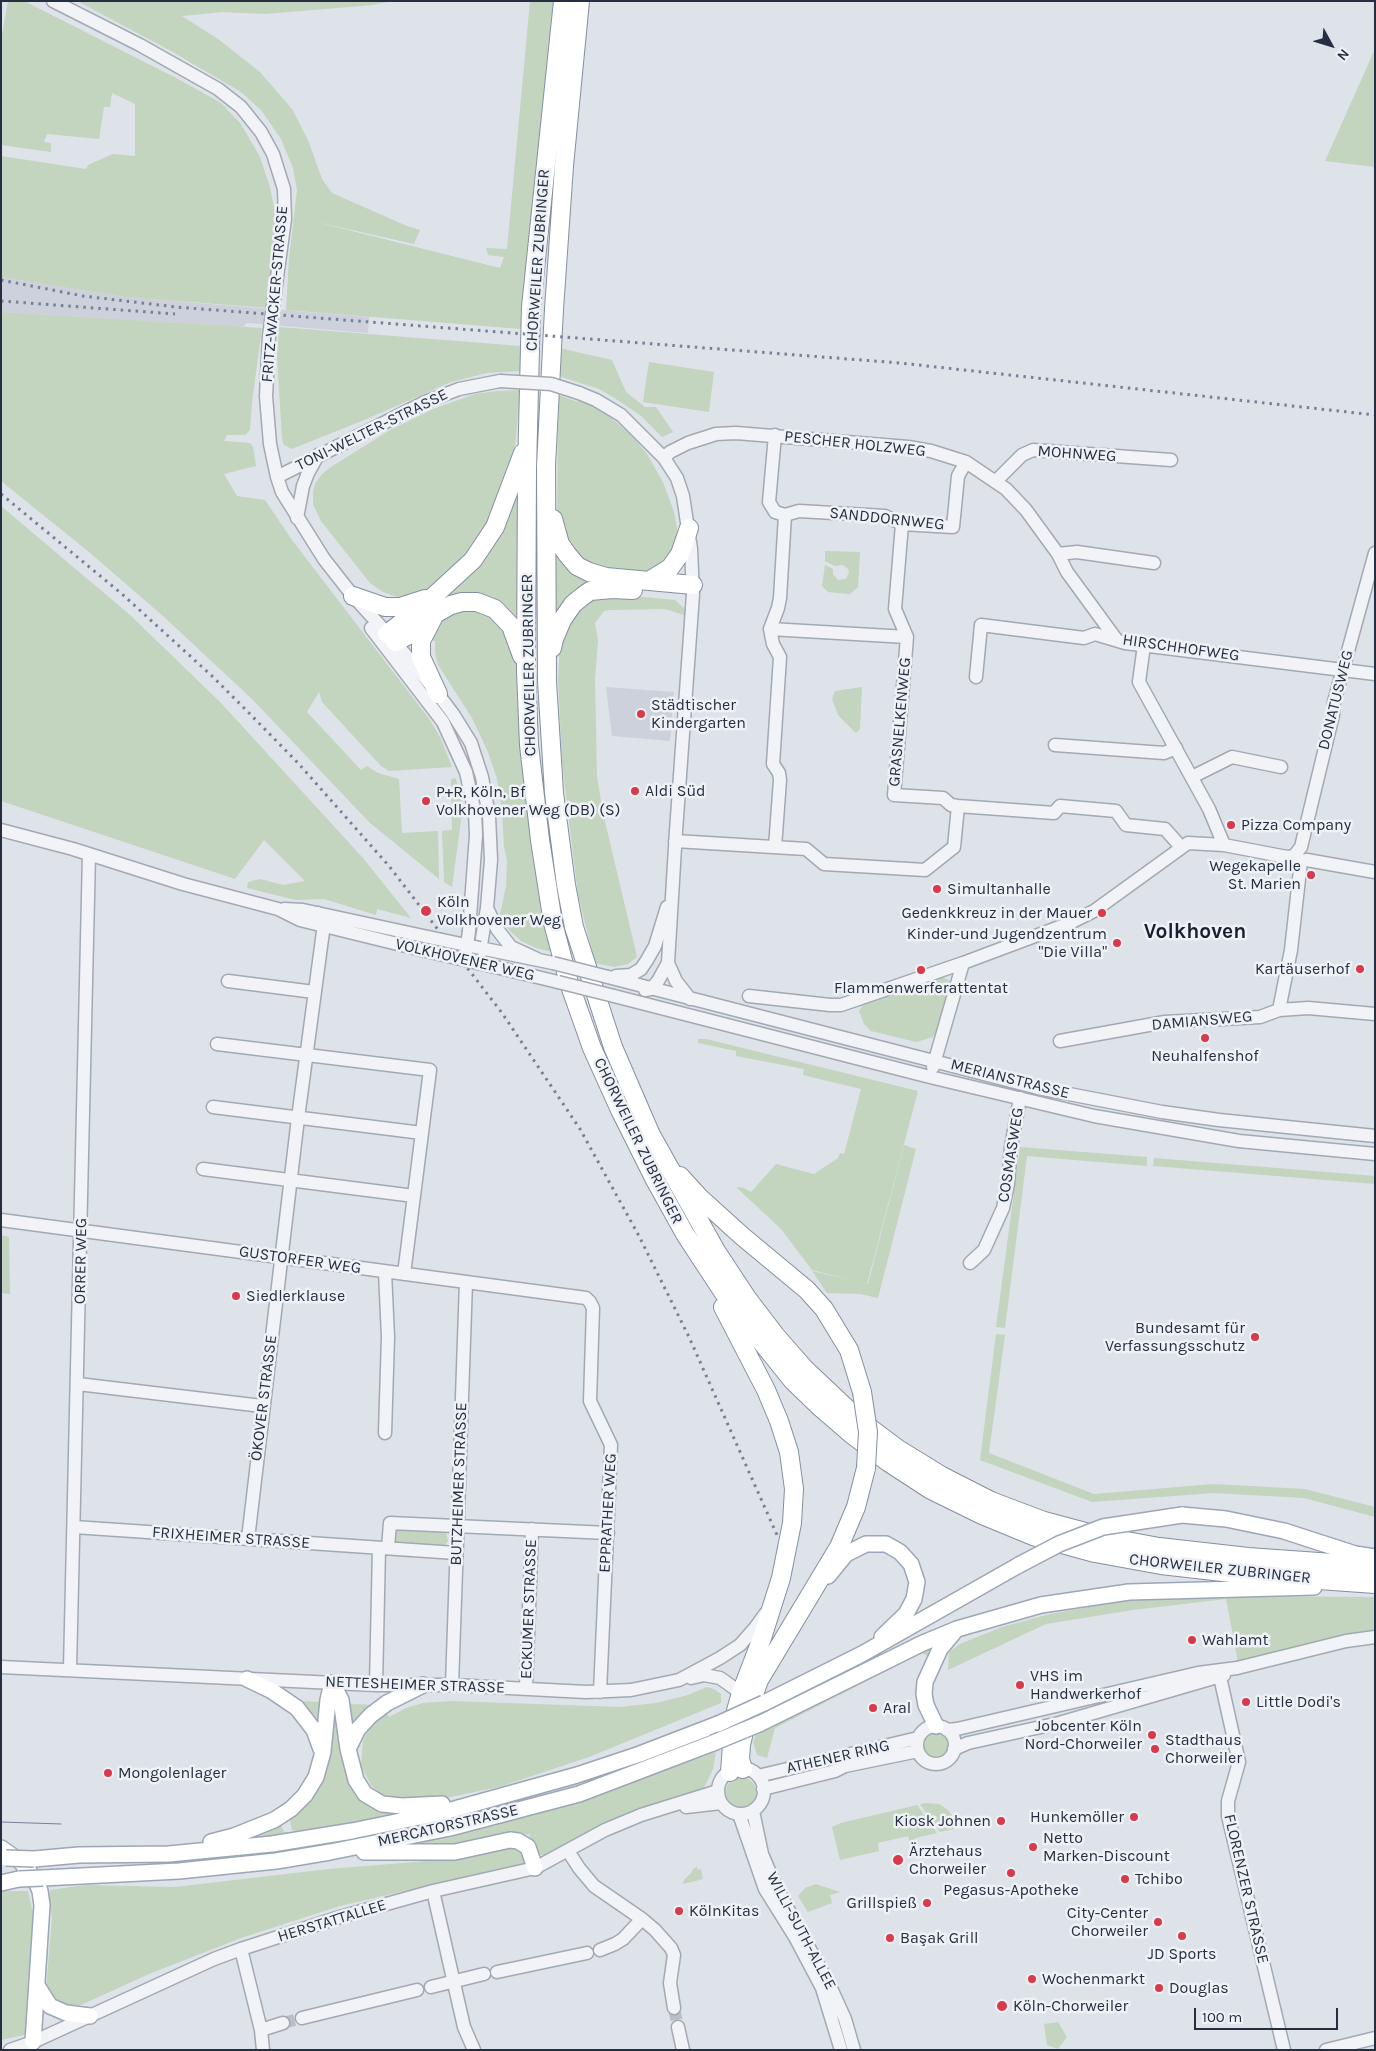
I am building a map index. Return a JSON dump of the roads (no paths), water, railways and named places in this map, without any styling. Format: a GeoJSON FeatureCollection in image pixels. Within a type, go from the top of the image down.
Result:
{"type":"FeatureCollection","features":[{"type":"Feature","properties":{"kind":"highway","name":"CHORWEILER ZUBRINGER"},"geometry":{"type":"LineString","coordinates":[[563,1],[531,307],[526,670],[529,745],[540,840],[553,923],[569,984],[592,1048],[655,1180],[694,1249],[731,1304],[793,1380],[821,1408],[888,1462],[931,1490],[982,1515],[1033,1536],[1095,1553],[1161,1565],[1249,1575],[1375,1585]]}},
{"type":"Feature","properties":{"kind":"highway","name":"CHORWEILER ZUBRINGER"},"geometry":{"type":"LineString","coordinates":[[580,1],[564,166],[546,466],[547,681],[554,793],[574,927],[613,1047],[651,1135],[716,1251],[747,1298],[776,1336],[804,1368],[858,1419],[898,1449],[942,1476],[991,1502],[1044,1521],[1100,1536],[1159,1548],[1248,1557],[1375,1566]]}},
{"type":"Feature","properties":{"kind":"highway"},"geometry":{"type":"LineString","coordinates":[[388,642],[473,560],[494,527],[528,439]]}},
{"type":"Feature","properties":{"kind":"highway"},"geometry":{"type":"LineString","coordinates":[[546,466],[555,529],[567,554],[577,566],[606,577],[649,580],[693,589]]}},
{"type":"Feature","properties":{"kind":"highway"},"geometry":{"type":"LineString","coordinates":[[649,580],[670,568],[680,554],[689,528]]}},
{"type":"Feature","properties":{"kind":"highway"},"geometry":{"type":"LineString","coordinates":[[547,681],[554,639],[562,620],[573,604],[590,591],[612,589],[693,589]]}},
{"type":"Feature","properties":{"kind":"highway"},"geometry":{"type":"LineString","coordinates":[[353,596],[384,606],[400,607],[414,604],[437,594]]}},
{"type":"Feature","properties":{"kind":"highway"},"geometry":{"type":"LineString","coordinates":[[388,642],[407,636],[435,614],[462,602],[483,603],[495,609],[511,626],[526,670]]}},
{"type":"Feature","properties":{"kind":"highway"},"geometry":{"type":"LineString","coordinates":[[435,614],[421,641],[421,657],[438,694]]}},
{"type":"Feature","properties":{"kind":"highway"},"geometry":{"type":"LineString","coordinates":[[651,1135],[674,1169],[700,1198],[807,1290],[824,1310],[849,1350],[862,1392],[868,1432],[866,1468],[856,1507],[839,1547],[792,1622],[759,1680],[750,1706],[741,1745],[740,1759],[744,1772]]}},
{"type":"Feature","properties":{"kind":"highway"},"geometry":{"type":"LineString","coordinates":[[694,1249],[766,1390],[779,1421],[789,1452],[794,1489],[792,1523],[781,1578],[734,1718],[744,1772]]}},
{"type":"Feature","properties":{"kind":"main road"},"geometry":{"type":"LineString","coordinates":[[862,1654],[1058,1544],[1103,1527],[1182,1515],[1226,1519],[1274,1529],[1354,1554],[1375,1557]]}},
{"type":"Feature","properties":{"kind":"main road"},"geometry":{"type":"LineString","coordinates":[[792,1622],[846,1554],[866,1544],[886,1544],[900,1552],[911,1564],[917,1582],[914,1599],[906,1614],[862,1654]]}},
{"type":"Feature","properties":{"kind":"main road","name":"MERCATORSTRASSE"},"geometry":{"type":"LineString","coordinates":[[1,1878],[43,1878],[178,1871],[330,1852],[450,1828],[579,1794],[759,1724],[922,1643],[957,1629],[1042,1605],[1129,1592],[1375,1585]]}},
{"type":"Feature","properties":{"kind":"main road"},"geometry":{"type":"LineString","coordinates":[[942,1728],[926,1705],[924,1694],[925,1682],[940,1649],[957,1629]]}},
{"type":"Feature","properties":{"kind":"main road","name":"MERCATORSTRASSE"},"geometry":{"type":"LineString","coordinates":[[3,1855],[34,1859],[79,1855],[169,1854],[272,1844],[352,1831],[444,1812],[544,1785],[640,1754],[718,1724],[862,1654]]}},
{"type":"Feature","properties":{"kind":"main road"},"geometry":{"type":"LineString","coordinates":[[247,1679],[272,1690],[297,1708],[314,1730],[323,1752]]}},
{"type":"Feature","properties":{"kind":"main road"},"geometry":{"type":"LineString","coordinates":[[332,1683],[341,1700],[348,1749],[356,1780],[365,1794],[382,1804],[433,1806],[544,1785]]}},
{"type":"Feature","properties":{"kind":"main road"},"geometry":{"type":"LineString","coordinates":[[169,1854],[259,1827],[282,1814],[305,1795],[316,1777],[323,1752],[328,1700],[332,1683]]}},
{"type":"Feature","properties":{"kind":"main road"},"geometry":{"type":"LineString","coordinates":[[348,1749],[358,1730],[371,1715],[387,1703],[424,1685]]}},
{"type":"Feature","properties":{"kind":"main road"},"geometry":{"type":"LineString","coordinates":[[330,1852],[455,1852],[510,1840],[518,1841],[528,1847],[535,1868]]}},
{"type":"Feature","properties":{"kind":"main road"},"geometry":{"type":"LineString","coordinates":[[3,1855],[22,1862],[35,1878],[40,1891],[42,1905],[33,2046]]}},
{"type":"Feature","properties":{"kind":"main road"},"geometry":{"type":"LineString","coordinates":[[1,1883],[19,1878]]}},
{"type":"Feature","properties":{"kind":"main road"},"geometry":{"type":"LineString","coordinates":[[38,1987],[50,2006],[66,2013],[90,2016]]}},
{"type":"Feature","properties":{"kind":"street","name":"FRITZ-WACKER-STRASSE"},"geometry":{"type":"LineString","coordinates":[[53,1],[140,45],[218,89],[241,107],[261,132],[273,154],[284,189],[285,219],[270,336],[266,396],[270,444],[277,477],[282,492],[324,559],[388,642],[443,722],[458,751],[469,781],[475,813],[476,835],[470,921],[464,960]]}},
{"type":"Feature","properties":{"kind":"street","name":"TONI-WELTER-STRASSE"},"geometry":{"type":"LineString","coordinates":[[277,477],[425,402],[460,388],[500,380],[551,384],[596,400],[622,415],[664,458],[677,478],[683,496],[689,528],[693,589],[668,963]]}},
{"type":"Feature","properties":{"kind":"street","name":"PESCHER HOLZWEG"},"geometry":{"type":"LineString","coordinates":[[664,458],[670,452],[688,443],[716,434],[736,433],[908,447],[931,451],[966,462],[996,482],[1026,510],[1058,554],[1067,572],[1116,639]]}},
{"type":"Feature","properties":{"kind":"street"},"geometry":{"type":"LineString","coordinates":[[775,436],[769,502],[775,512],[785,516],[780,598],[770,630],[771,639],[780,657],[773,764],[779,773],[780,780],[775,846]]}},
{"type":"Feature","properties":{"kind":"street","name":"MOHNWEG"},"geometry":{"type":"LineString","coordinates":[[996,482],[1022,455],[1033,450],[1171,460]]}},
{"type":"Feature","properties":{"kind":"street"},"geometry":{"type":"LineString","coordinates":[[297,518],[303,486],[318,456]]}},
{"type":"Feature","properties":{"kind":"street","name":"SANDDORNWEG"},"geometry":{"type":"LineString","coordinates":[[785,516],[799,511],[876,515],[885,516],[902,524],[953,527],[958,476],[966,462]]}},
{"type":"Feature","properties":{"kind":"street","name":"GRASNELKENWEG"},"geometry":{"type":"LineString","coordinates":[[902,524],[895,609],[907,637],[894,795],[943,798],[951,805],[958,806],[1054,813],[1060,806],[1116,811],[1126,825],[1164,829],[1181,847]]}},
{"type":"Feature","properties":{"kind":"street"},"geometry":{"type":"LineString","coordinates":[[1058,554],[1077,552],[1154,562]]}},
{"type":"Feature","properties":{"kind":"street","name":"DONATUSWEG"},"geometry":{"type":"LineString","coordinates":[[1224,845],[1287,857],[1296,854],[1301,847],[1343,669],[1375,553]]}},
{"type":"Feature","properties":{"kind":"street","name":"HIRSCHHOFWEG"},"geometry":{"type":"LineString","coordinates":[[976,677],[981,625],[1084,638],[1094,634],[1125,643],[1375,674]]}},
{"type":"Feature","properties":{"kind":"street"},"geometry":{"type":"LineString","coordinates":[[770,630],[907,637]]}},
{"type":"Feature","properties":{"kind":"street","name":"FRITZ-WACKER-STRASSE"},"geometry":{"type":"LineString","coordinates":[[388,642],[438,694],[453,714],[471,743],[482,777],[489,816],[490,860],[485,945],[478,963]]}},
{"type":"Feature","properties":{"kind":"street"},"geometry":{"type":"LineString","coordinates":[[749,996],[841,1005],[964,964],[1070,923],[1094,911],[1188,843],[1224,845],[1209,809],[1139,682],[1144,645]]}},
{"type":"Feature","properties":{"kind":"street"},"geometry":{"type":"LineString","coordinates":[[1055,745],[1164,753],[1176,748]]}},
{"type":"Feature","properties":{"kind":"street"},"geometry":{"type":"LineString","coordinates":[[1192,777],[1232,757],[1281,767]]}},
{"type":"Feature","properties":{"kind":"street"},"geometry":{"type":"LineString","coordinates":[[675,841],[775,846],[809,850],[824,864],[925,870],[954,847],[958,806]]}},
{"type":"Feature","properties":{"kind":"street","name":"VOLKHOVENER WEG"},"geometry":{"type":"LineString","coordinates":[[1,830],[89,854],[183,884],[278,909],[300,920],[321,919],[414,934],[467,945],[485,945],[651,989]]}},
{"type":"Feature","properties":{"kind":"street","name":"ORRER WEG"},"geometry":{"type":"LineString","coordinates":[[70,1669],[82,1230],[89,854]]}},
{"type":"Feature","properties":{"kind":"street"},"geometry":{"type":"LineString","coordinates":[[1279,1010],[1291,950],[1301,861],[1307,860],[1375,872]]}},
{"type":"Feature","properties":{"kind":"street","name":"TONI-WELTER-STRASSE"},"geometry":{"type":"LineString","coordinates":[[651,989],[648,974],[672,890]]}},
{"type":"Feature","properties":{"kind":"street"},"geometry":{"type":"LineString","coordinates":[[487,908],[497,929],[511,947],[537,959]]}},
{"type":"Feature","properties":{"kind":"street","name":"VOLKHOVENER WEG"},"geometry":{"type":"LineString","coordinates":[[321,919],[422,950],[654,1006]]}},
{"type":"Feature","properties":{"kind":"street","name":"ÖKOVER STRASSE"},"geometry":{"type":"LineString","coordinates":[[248,1539],[262,1406],[314,992],[321,919]]}},
{"type":"Feature","properties":{"kind":"street","name":"TONI-WELTER-STRASSE"},"geometry":{"type":"LineString","coordinates":[[608,977],[631,975],[641,969],[655,946]]}},
{"type":"Feature","properties":{"kind":"street"},"geometry":{"type":"LineString","coordinates":[[614,996],[651,989],[668,963]]}},
{"type":"Feature","properties":{"kind":"street"},"geometry":{"type":"LineString","coordinates":[[668,963],[676,981],[690,999]]}},
{"type":"Feature","properties":{"kind":"street"},"geometry":{"type":"LineString","coordinates":[[930,1076],[964,964]]}},
{"type":"Feature","properties":{"kind":"street"},"geometry":{"type":"LineString","coordinates":[[228,981],[314,992]]}},
{"type":"Feature","properties":{"kind":"street"},"geometry":{"type":"LineString","coordinates":[[651,989],[658,1001],[669,1010]]}},
{"type":"Feature","properties":{"kind":"street","name":"MERIANSTRASSE"},"geometry":{"type":"LineString","coordinates":[[651,989],[1038,1088],[1162,1112],[1275,1127],[1375,1136]]}},
{"type":"Feature","properties":{"kind":"street","name":"MERIANSTRASSE"},"geometry":{"type":"LineString","coordinates":[[654,1006],[1094,1116],[1239,1141],[1375,1154]]}},
{"type":"Feature","properties":{"kind":"street","name":"DAMIANSWEG"},"geometry":{"type":"LineString","coordinates":[[1060,1041],[1165,1022],[1260,1017],[1279,1010],[1308,1008],[1375,1014]]}},
{"type":"Feature","properties":{"kind":"street"},"geometry":{"type":"LineString","coordinates":[[217,1044],[430,1070],[404,1274]]}},
{"type":"Feature","properties":{"kind":"street","name":"COSMASWEG"},"geometry":{"type":"LineString","coordinates":[[970,1263],[988,1244],[1003,1208],[1020,1098]]}},
{"type":"Feature","properties":{"kind":"street"},"geometry":{"type":"LineString","coordinates":[[213,1107],[422,1133]]}},
{"type":"Feature","properties":{"kind":"street"},"geometry":{"type":"LineString","coordinates":[[202,1169],[414,1196]]}},
{"type":"Feature","properties":{"kind":"street","name":"GUSTORFER WEG"},"geometry":{"type":"LineString","coordinates":[[1,1220],[586,1298],[593,1308]]}},
{"type":"Feature","properties":{"kind":"street"},"geometry":{"type":"LineString","coordinates":[[385,1272],[388,1337],[385,1433]]}},
{"type":"Feature","properties":{"kind":"street","name":"BUTZHEIMER STRASSE"},"geometry":{"type":"LineString","coordinates":[[452,1685],[466,1282]]}},
{"type":"Feature","properties":{"kind":"street","name":"EPPRATHER WEG"},"geometry":{"type":"LineString","coordinates":[[593,1308],[590,1401],[611,1445],[600,1692]]}},
{"type":"Feature","properties":{"kind":"street"},"geometry":{"type":"LineString","coordinates":[[78,1384],[262,1406]]}},
{"type":"Feature","properties":{"kind":"street"},"geometry":{"type":"LineString","coordinates":[[376,1685],[384,1548],[390,1523],[608,1533]]}},
{"type":"Feature","properties":{"kind":"street","name":"FRIXHEIMER STRASSE"},"geometry":{"type":"LineString","coordinates":[[74,1527],[456,1553]]}},
{"type":"Feature","properties":{"kind":"street","name":"ECKUMER STRASSE"},"geometry":{"type":"LineString","coordinates":[[526,1688],[532,1529]]}},
{"type":"Feature","properties":{"kind":"street","name":"NETTESHEIMER STRASSE"},"geometry":{"type":"LineString","coordinates":[[1,1667],[376,1685],[452,1685],[600,1692],[631,1690],[679,1680],[740,1645],[768,1610],[781,1578]]}},
{"type":"Feature","properties":{"kind":"street","name":"ATHENER RING"},"geometry":{"type":"LineString","coordinates":[[918,1744],[924,1760],[936,1764],[944,1762],[950,1757],[954,1749],[968,1743],[1053,1724],[1154,1690],[1237,1668],[1346,1641],[1375,1637]]}},
{"type":"Feature","properties":{"kind":"street","name":"FLORENZER STRASSE"},"geometry":{"type":"LineString","coordinates":[[1217,1674],[1239,1762],[1228,1804],[1228,1816],[1284,2050]]}},
{"type":"Feature","properties":{"kind":"street"},"geometry":{"type":"LineString","coordinates":[[679,1680],[704,1675],[720,1678],[741,1693]]}},
{"type":"Feature","properties":{"kind":"street","name":"ATHENER RING"},"geometry":{"type":"LineString","coordinates":[[764,1789],[834,1771],[918,1744],[926,1729],[957,1729],[1051,1707],[1154,1690]]}},
{"type":"Feature","properties":{"kind":"street"},"geometry":{"type":"LineString","coordinates":[[1051,1707],[1053,1724]]}},
{"type":"Feature","properties":{"kind":"street"},"geometry":{"type":"LineString","coordinates":[[942,1728],[954,1738],[954,1749]]}},
{"type":"Feature","properties":{"kind":"street","name":"ATHENER RING"},"geometry":{"type":"LineString","coordinates":[[744,1772],[918,1744]]}},
{"type":"Feature","properties":{"kind":"street"},"geometry":{"type":"LineString","coordinates":[[744,1772],[764,1789],[761,1802],[752,1811],[739,1814],[726,1809],[720,1797],[722,1778],[744,1772]]}},
{"type":"Feature","properties":{"kind":"street","name":"HERSTATTALLEE"},"geometry":{"type":"LineString","coordinates":[[10,2050],[33,2046],[90,2016],[241,1949],[434,1891],[535,1868],[605,1830],[641,1815],[720,1797]]}},
{"type":"Feature","properties":{"kind":"street","name":"WILLI-SUTH-ALLEE"},"geometry":{"type":"LineString","coordinates":[[752,1811],[762,1854],[776,1887],[830,1986],[845,2019],[854,2050]]}},
{"type":"Feature","properties":{"kind":"street","name":"WILLI-SUTH-ALLEE"},"geometry":{"type":"LineString","coordinates":[[739,1814],[765,1889],[795,1938],[822,1988],[841,2050]]}},
{"type":"Feature","properties":{"kind":"street"},"geometry":{"type":"LineString","coordinates":[[568,1851],[594,1886],[642,1919],[664,1939],[674,1955],[670,1983],[674,2008]]}},
{"type":"Feature","properties":{"kind":"street"},"geometry":{"type":"LineString","coordinates":[[434,1891],[464,2027],[474,2050]]}},
{"type":"Feature","properties":{"kind":"street"},"geometry":{"type":"LineString","coordinates":[[600,1950],[616,1944],[642,1919]]}},
{"type":"Feature","properties":{"kind":"street"},"geometry":{"type":"LineString","coordinates":[[241,1949],[261,2030],[263,2050]]}},
{"type":"Feature","properties":{"kind":"street"},"geometry":{"type":"LineString","coordinates":[[498,1972],[587,1953]]}},
{"type":"Feature","properties":{"kind":"street"},"geometry":{"type":"LineString","coordinates":[[431,1987],[484,1974]]}},
{"type":"Feature","properties":{"kind":"street"},"geometry":{"type":"LineString","coordinates":[[302,2018],[417,1990]]}},
{"type":"Feature","properties":{"kind":"street"},"geometry":{"type":"LineString","coordinates":[[261,2030],[284,2023]]}},
{"type":"Feature","properties":{"kind":"street"},"geometry":{"type":"LineString","coordinates":[[678,2027],[683,2050]]}},
{"type":"Feature","properties":{"kind":"street"},"geometry":{"type":"LineString","coordinates":[[1326,2050],[1375,2038]]}},
{"type":"Feature","properties":{"kind":"tunnel"},"geometry":{"type":"LineString","coordinates":[[674,2008],[678,2027]]}},
{"type":"Feature","properties":{"kind":"tunnel"},"geometry":{"type":"LineString","coordinates":[[283,2023],[302,2018]]}},
{"type":"Feature","properties":{"kind":"tram line"},"geometry":{"type":"LineString","coordinates":[[1,1822],[61,1824]]}},
{"type":"Feature","properties":{"kind":"railway"},"geometry":{"type":"LineString","coordinates":[[1,280],[83,296],[176,307],[900,363],[1375,415]]}},
{"type":"Feature","properties":{"kind":"railway"},"geometry":{"type":"LineString","coordinates":[[1,301],[175,314]]}},
{"type":"Feature","properties":{"kind":"railway"},"geometry":{"type":"LineString","coordinates":[[1,494],[122,594],[212,676],[298,763],[389,866],[502,1013],[580,1129],[639,1236],[689,1337],[777,1535]]}},
{"type":"Feature","properties":{"kind":"place","name":"Städtischer Kindergarten"},"geometry":{"type":"Point","coordinates":[641,714]}},
{"type":"Feature","properties":{"kind":"place","name":"Aldi Süd"},"geometry":{"type":"Point","coordinates":[635,791]}},
{"type":"Feature","properties":{"kind":"place","name":"P+R, Köln, Bf Volkhovener Weg (DB) (S)"},"geometry":{"type":"Point","coordinates":[426,801]}},
{"type":"Feature","properties":{"kind":"place","name":"Pizza Company"},"geometry":{"type":"Point","coordinates":[1231,825]}},
{"type":"Feature","properties":{"kind":"place","name":"Wegekapelle St. Marien"},"geometry":{"type":"Point","coordinates":[1311,875]}},
{"type":"Feature","properties":{"kind":"place","name":"Simultanhalle"},"geometry":{"type":"Point","coordinates":[937,889]}},
{"type":"Feature","properties":{"kind":"place","name":"Köln Volkhovener Weg"},"geometry":{"type":"Point","coordinates":[426,911]}},
{"type":"Feature","properties":{"kind":"place","name":"Gedenkkreuz in der Mauer"},"geometry":{"type":"Point","coordinates":[1102,913]}},
{"type":"Feature","properties":{"kind":"place","name":"Kinder-und Jugendzentrum \"Die Villa\""},"geometry":{"type":"Point","coordinates":[1117,943]}},
{"type":"Feature","properties":{"kind":"place","name":"Kartäuserhof"},"geometry":{"type":"Point","coordinates":[1360,969]}},
{"type":"Feature","properties":{"kind":"place","name":"Flammenwerferattentat"},"geometry":{"type":"Point","coordinates":[921,970]}},
{"type":"Feature","properties":{"kind":"place","name":"Neuhalfenshof"},"geometry":{"type":"Point","coordinates":[1205,1038]}},
{"type":"Feature","properties":{"kind":"place","name":"Siedlerklause"},"geometry":{"type":"Point","coordinates":[236,1296]}},
{"type":"Feature","properties":{"kind":"place","name":"Bundesamt für Verfassungsschutz"},"geometry":{"type":"Point","coordinates":[1255,1337]}},
{"type":"Feature","properties":{"kind":"place","name":"Wahlamt"},"geometry":{"type":"Point","coordinates":[1192,1640]}},
{"type":"Feature","properties":{"kind":"place","name":"VHS im Handwerkerhof"},"geometry":{"type":"Point","coordinates":[1020,1685]}},
{"type":"Feature","properties":{"kind":"place","name":"Little Dodi's"},"geometry":{"type":"Point","coordinates":[1246,1702]}},
{"type":"Feature","properties":{"kind":"place","name":"Aral"},"geometry":{"type":"Point","coordinates":[873,1708]}},
{"type":"Feature","properties":{"kind":"place","name":"Jobcenter Köln Nord-Chorweiler"},"geometry":{"type":"Point","coordinates":[1152,1735]}},
{"type":"Feature","properties":{"kind":"place","name":"Stadthaus Chorweiler"},"geometry":{"type":"Point","coordinates":[1155,1749]}},
{"type":"Feature","properties":{"kind":"place","name":"Mongolenlager"},"geometry":{"type":"Point","coordinates":[108,1773]}},
{"type":"Feature","properties":{"kind":"place","name":"Hunkemöller"},"geometry":{"type":"Point","coordinates":[1134,1817]}},
{"type":"Feature","properties":{"kind":"place","name":"Kiosk Johnen"},"geometry":{"type":"Point","coordinates":[1001,1821]}},
{"type":"Feature","properties":{"kind":"place","name":"Netto Marken-Discount"},"geometry":{"type":"Point","coordinates":[1033,1847]}},
{"type":"Feature","properties":{"kind":"place","name":"Ärztehaus Chorweiler"},"geometry":{"type":"Point","coordinates":[898,1860]}},
{"type":"Feature","properties":{"kind":"place","name":"Pegasus-Apotheke"},"geometry":{"type":"Point","coordinates":[1011,1873]}},
{"type":"Feature","properties":{"kind":"place","name":"Tchibo"},"geometry":{"type":"Point","coordinates":[1125,1879]}},
{"type":"Feature","properties":{"kind":"place","name":"Grillspieß"},"geometry":{"type":"Point","coordinates":[927,1903]}},
{"type":"Feature","properties":{"kind":"place","name":"KölnKitas"},"geometry":{"type":"Point","coordinates":[679,1911]}},
{"type":"Feature","properties":{"kind":"place","name":"City-Center Chorweiler"},"geometry":{"type":"Point","coordinates":[1158,1922]}},
{"type":"Feature","properties":{"kind":"place","name":"JD Sports"},"geometry":{"type":"Point","coordinates":[1182,1936]}},
{"type":"Feature","properties":{"kind":"place","name":"Başak Grill"},"geometry":{"type":"Point","coordinates":[890,1938]}},
{"type":"Feature","properties":{"kind":"place","name":"Wochenmarkt"},"geometry":{"type":"Point","coordinates":[1032,1979]}},
{"type":"Feature","properties":{"kind":"place","name":"Douglas"},"geometry":{"type":"Point","coordinates":[1159,1988]}},
{"type":"Feature","properties":{"kind":"place","name":"Köln-Chorweiler"},"geometry":{"type":"Point","coordinates":[1002,2006]}},
{"type":"Feature","properties":{"kind":"district","name":"Volkhoven"},"geometry":{"type":"Point","coordinates":[1195,932]}}]}
